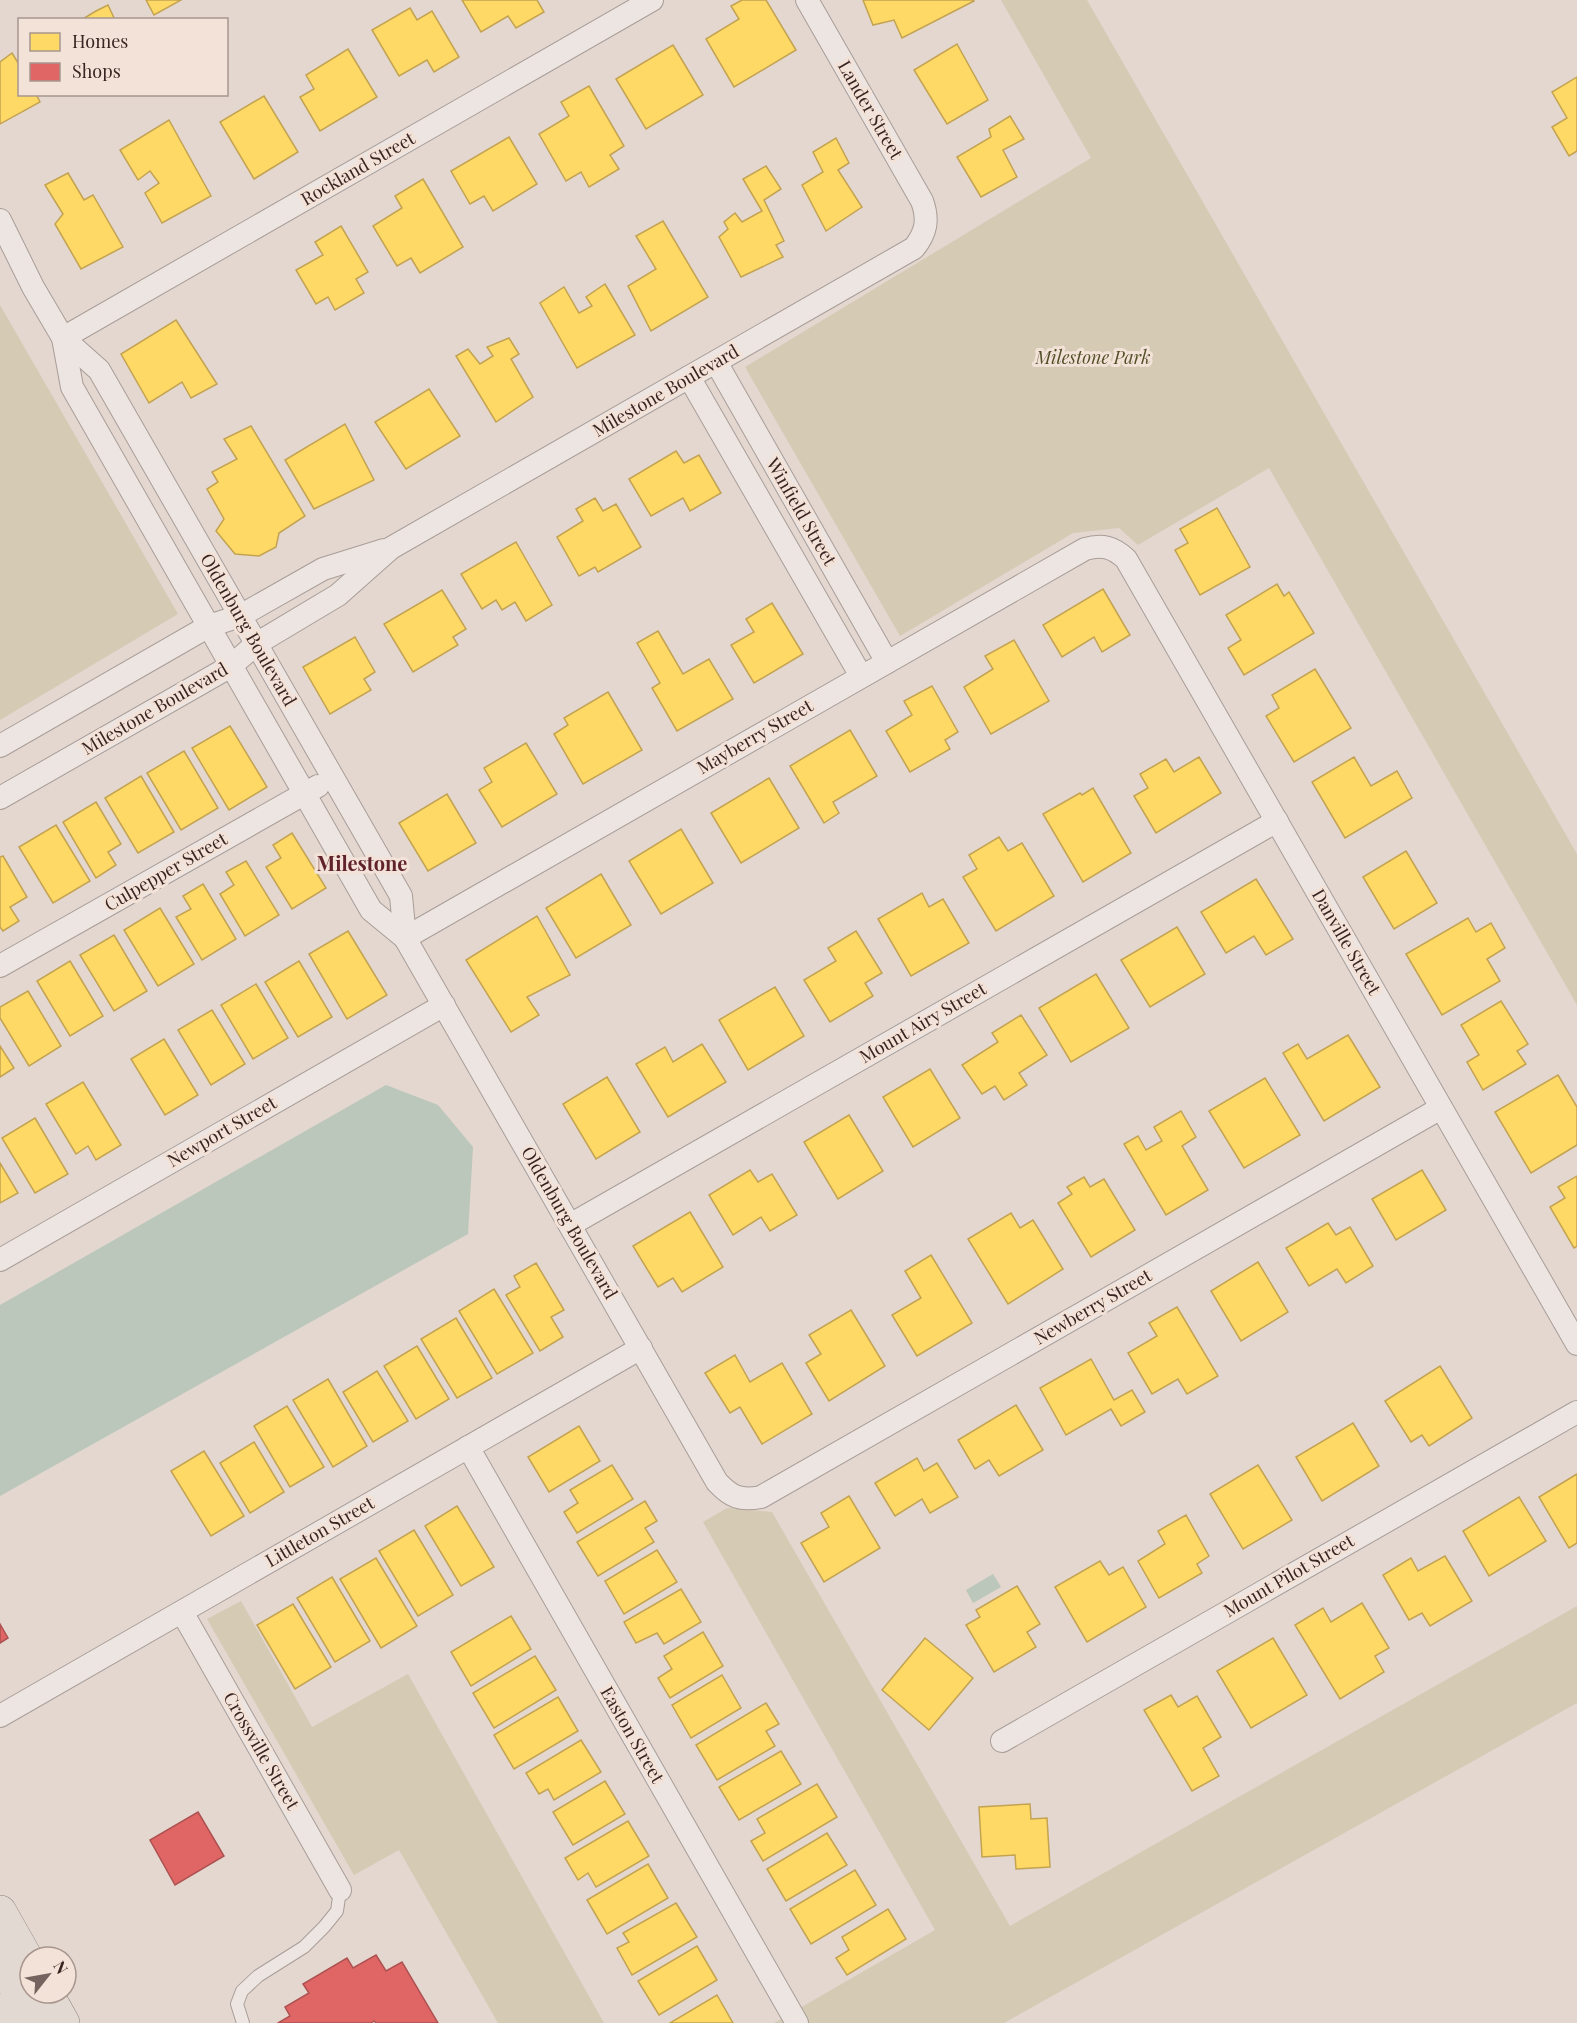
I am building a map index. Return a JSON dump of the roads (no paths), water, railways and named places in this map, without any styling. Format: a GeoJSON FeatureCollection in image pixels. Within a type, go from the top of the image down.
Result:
{"type":"FeatureCollection","features":[{"type":"Feature","properties":{"kind":"main road"},"geometry":{"type":"LineString","coordinates":[[0,1912],[19,1945]]}},
{"type":"Feature","properties":{"kind":"main road"},"geometry":{"type":"LineString","coordinates":[[0,1959],[36,2023]]}},
{"type":"Feature","properties":{"kind":"main road"},"geometry":{"type":"LineString","coordinates":[[53,2005],[63,2023]]}},
{"type":"Feature","properties":{"kind":"main road"},"geometry":{"type":"LineString","coordinates":[[0,2010],[8,2023]]}},
{"type":"Feature","properties":{"kind":"street","name":"Rockland Street"},"geometry":{"type":"LineString","coordinates":[[63,338],[652,0]]}},
{"type":"Feature","properties":{"kind":"street","name":"Lander Street"},"geometry":{"type":"LineString","coordinates":[[807,0],[922,201],[927,221]]}},
{"type":"Feature","properties":{"kind":"street","name":"Oldenburg Boulevard"},"geometry":{"type":"LineString","coordinates":[[0,220],[9,262],[63,338],[99,370],[401,897],[405,938]]}},
{"type":"Feature","properties":{"kind":"street","name":"Milestone Boulevard"},"geometry":{"type":"LineString","coordinates":[[0,798],[231,666],[256,644],[338,595],[392,548],[914,248],[922,238],[927,221]]}},
{"type":"Feature","properties":{"kind":"street","name":"Oldenburg Boulevard"},"geometry":{"type":"LineString","coordinates":[[63,338],[72,387],[373,913],[405,938],[717,1482],[728,1493],[742,1499]]}},
{"type":"Feature","properties":{"kind":"street","name":"Winfield Street"},"geometry":{"type":"LineString","coordinates":[[716,362],[887,662]]}},
{"type":"Feature","properties":{"kind":"street","name":"Winfield Street"},"geometry":{"type":"LineString","coordinates":[[689,377],[861,676]]}},
{"type":"Feature","properties":{"kind":"street","name":"Mayberry Street"},"geometry":{"type":"LineString","coordinates":[[405,938],[1085,549],[1097,546],[1109,547]]}},
{"type":"Feature","properties":{"kind":"street","name":"Danville Street"},"geometry":{"type":"LineString","coordinates":[[1109,547],[1117,550],[1126,559],[1577,1344]]}},
{"type":"Feature","properties":{"kind":"street","name":"Milestone Boulevard"},"geometry":{"type":"LineString","coordinates":[[0,746],[209,626],[240,616],[323,569],[392,548]]}},
{"type":"Feature","properties":{"kind":"street","name":"Culpepper Street"},"geometry":{"type":"LineString","coordinates":[[0,966],[332,778]]}},
{"type":"Feature","properties":{"kind":"street","name":"Mount Airy Street"},"geometry":{"type":"LineString","coordinates":[[570,1225],[1277,820]]}},
{"type":"Feature","properties":{"kind":"street","name":"Newport Street"},"geometry":{"type":"LineString","coordinates":[[0,1260],[444,1005]]}},
{"type":"Feature","properties":{"kind":"street","name":"Newberry Street"},"geometry":{"type":"LineString","coordinates":[[742,1499],[760,1497],[1442,1108]]}},
{"type":"Feature","properties":{"kind":"street","name":"Littleton Street"},"geometry":{"type":"LineString","coordinates":[[0,1716],[640,1348]]}},
{"type":"Feature","properties":{"kind":"street","name":"Mount Pilot Street"},"geometry":{"type":"LineString","coordinates":[[1002,1741],[1577,1412]]}},
{"type":"Feature","properties":{"kind":"street","name":"Easton Street"},"geometry":{"type":"LineString","coordinates":[[468,1447],[797,2023]]}},
{"type":"Feature","properties":{"kind":"street","name":"Crossville Street"},"geometry":{"type":"LineString","coordinates":[[182,1612],[340,1890]]}},
{"type":"Feature","properties":{"kind":"lane"},"geometry":{"type":"LineString","coordinates":[[243,2023],[237,2004],[242,1991],[258,1976],[304,1947],[324,1927],[337,1911],[340,1890]]}},
{"type":"Feature","properties":{"kind":"district","name":"Milestone"},"geometry":{"type":"Point","coordinates":[362,864]}},
{"type":"Feature","properties":{"kind":"park label","name":"Milestone Park"},"geometry":{"type":"Point","coordinates":[1093,358]}}]}
